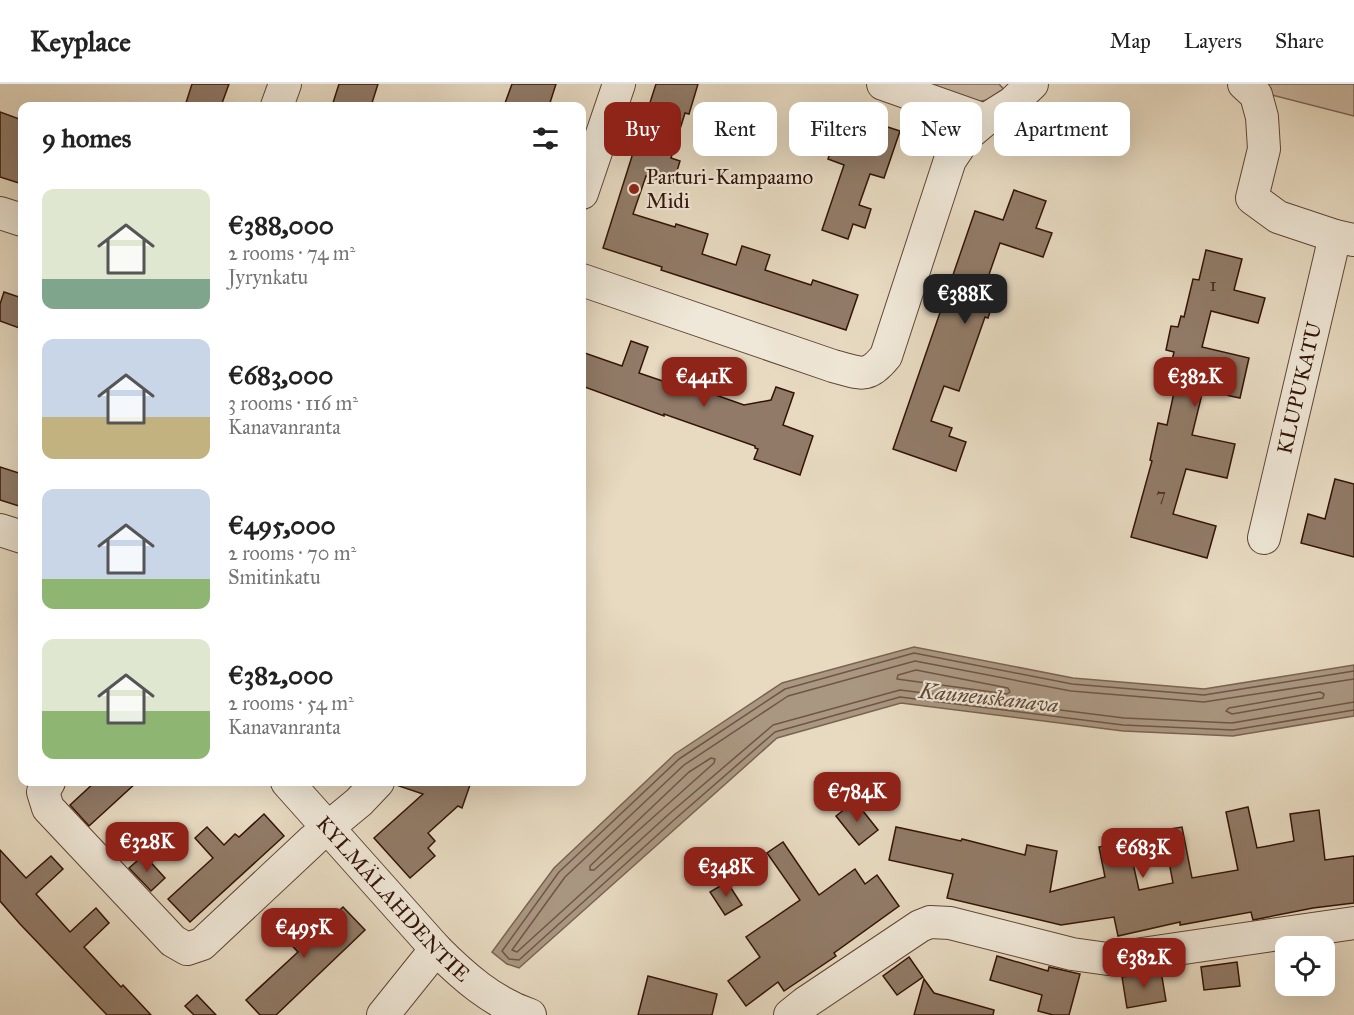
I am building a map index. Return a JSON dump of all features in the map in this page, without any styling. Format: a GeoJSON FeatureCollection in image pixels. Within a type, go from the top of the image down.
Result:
{"type":"FeatureCollection","features":[{"type":"Feature","properties":{"kind":"street"},"geometry":{"type":"LineString","coordinates":[[279,102],[285,84]]}},
{"type":"Feature","properties":{"kind":"street"},"geometry":{"type":"LineString","coordinates":[[586,181],[619,84]]}},
{"type":"Feature","properties":{"kind":"street"},"geometry":{"type":"LineString","coordinates":[[883,84],[985,120]]}},
{"type":"Feature","properties":{"kind":"street"},"geometry":{"type":"LineString","coordinates":[[1244,84],[1256,95],[1262,117],[1264,149],[1252,198],[1278,217],[1344,238]]}},
{"type":"Feature","properties":{"kind":"street"},"geometry":{"type":"LineString","coordinates":[[586,281],[833,366],[861,374],[875,369],[886,356],[950,160],[966,136],[1022,94]]}},
{"type":"Feature","properties":{"kind":"street"},"geometry":{"type":"LineString","coordinates":[[0,213],[18,219]]}},
{"type":"Feature","properties":{"kind":"street","name":"KLUPUKATU"},"geometry":{"type":"LineString","coordinates":[[1264,538],[1344,238]]}},
{"type":"Feature","properties":{"kind":"street"},"geometry":{"type":"LineString","coordinates":[[0,530],[18,536]]}},
{"type":"Feature","properties":{"kind":"street"},"geometry":{"type":"LineString","coordinates":[[47,786],[43,792],[48,808],[173,941],[187,949],[202,945],[374,786]]}},
{"type":"Feature","properties":{"kind":"street","name":"KYLMÄLAHDENTIE"},"geometry":{"type":"LineString","coordinates":[[291,786],[436,949],[477,987],[530,1015]]}},
{"type":"Feature","properties":{"kind":"street"},"geometry":{"type":"LineString","coordinates":[[790,1015],[920,926],[930,922],[950,924],[1072,954],[1108,959],[1354,923]]}},
{"type":"Feature","properties":{"kind":"street"},"geometry":{"type":"LineString","coordinates":[[383,1015],[436,949]]}},
{"type":"Feature","properties":{"kind":"shaded area"},"geometry":{"type":"Polygon","coordinates":[[[920,84],[999,84],[1010,96],[976,102],[920,84]]]}},
{"type":"Feature","properties":{"kind":"shaded area"},"geometry":{"type":"Polygon","coordinates":[[[1258,84],[1354,84],[1354,116],[1268,94],[1258,84]]]}},
{"type":"Feature","properties":{"kind":"water","name":"Kauneuskanava"},"geometry":{"type":"Polygon","coordinates":[[[914,647],[1073,678],[1204,689],[1354,665],[1354,716],[1233,736],[1123,731],[901,703],[777,738],[519,968],[507,964],[492,952],[554,868],[675,754],[782,683],[914,647]]]}},
{"type":"Feature","properties":{"kind":"building"},"geometry":{"type":"Polygon","coordinates":[[[192,84],[229,84],[222,102],[186,102],[192,84]]]}},
{"type":"Feature","properties":{"kind":"building"},"geometry":{"type":"Polygon","coordinates":[[[339,84],[378,84],[372,102],[333,102],[339,84]]]}},
{"type":"Feature","properties":{"kind":"building"},"geometry":{"type":"Polygon","coordinates":[[[512,84],[556,84],[550,102],[505,102],[512,84]]]}},
{"type":"Feature","properties":{"kind":"building"},"geometry":{"type":"Polygon","coordinates":[[[656,84],[698,84],[689,114],[685,113],[681,126],[681,102],[650,102],[656,84]]]}},
{"type":"Feature","properties":{"kind":"building"},"geometry":{"type":"Polygon","coordinates":[[[0,112],[18,119],[18,183],[0,177],[0,112]]]}},
{"type":"Feature","properties":{"kind":"building"},"geometry":{"type":"Polygon","coordinates":[[[888,127],[900,131],[884,178],[870,174],[859,205],[871,209],[865,228],[853,224],[848,239],[822,230],[844,165],[828,159],[829,156],[888,156],[888,127]]]}},
{"type":"Feature","properties":{"kind":"building"},"geometry":{"type":"Polygon","coordinates":[[[632,156],[672,156],[671,158],[680,161],[673,184],[646,176],[633,214],[708,234],[702,254],[736,265],[742,246],[770,255],[765,270],[811,285],[813,280],[858,295],[846,330],[661,270],[662,267],[603,248],[632,156]]]}},
{"type":"Feature","properties":{"kind":"building"},"geometry":{"type":"Polygon","coordinates":[[[1014,190],[1046,201],[1036,228],[1052,233],[1043,257],[1000,243],[986,283],[998,288],[988,318],[985,317],[959,391],[944,386],[931,421],[952,428],[949,436],[966,442],[956,471],[893,449],[975,211],[1003,220],[1014,190]]]}},
{"type":"Feature","properties":{"kind":"building"},"geometry":{"type":"Polygon","coordinates":[[[1206,250],[1242,259],[1234,290],[1265,298],[1258,323],[1211,311],[1202,347],[1249,358],[1240,398],[1203,390],[1192,435],[1235,444],[1227,478],[1186,469],[1173,514],[1216,526],[1207,558],[1131,537],[1152,461],[1150,460],[1158,423],[1167,425],[1176,383],[1167,381],[1174,352],[1166,350],[1171,326],[1178,327],[1181,316],[1184,317],[1193,279],[1199,280],[1206,250]]]}},
{"type":"Feature","properties":{"kind":"building"},"geometry":{"type":"Polygon","coordinates":[[[4,292],[18,297],[18,328],[0,321],[0,304],[4,292]]]}},
{"type":"Feature","properties":{"kind":"building"},"geometry":{"type":"Polygon","coordinates":[[[631,341],[648,347],[639,373],[692,391],[696,380],[712,385],[710,393],[744,405],[771,400],[776,387],[794,393],[783,425],[813,436],[800,475],[754,459],[758,449],[755,446],[586,387],[586,353],[622,366],[631,341]]]}},
{"type":"Feature","properties":{"kind":"building"},"geometry":{"type":"Polygon","coordinates":[[[0,467],[18,473],[18,506],[0,500],[0,467]]]}},
{"type":"Feature","properties":{"kind":"building"},"geometry":{"type":"Polygon","coordinates":[[[1335,479],[1354,484],[1354,557],[1301,543],[1308,514],[1325,519],[1335,479]]]}},
{"type":"Feature","properties":{"kind":"building"},"geometry":{"type":"Polygon","coordinates":[[[91,786],[133,786],[89,826],[70,805],[91,786]]]}},
{"type":"Feature","properties":{"kind":"building"},"geometry":{"type":"Polygon","coordinates":[[[399,786],[470,786],[462,808],[458,806],[428,833],[435,841],[428,848],[435,856],[410,878],[374,838],[423,794],[399,786]]]}},
{"type":"Feature","properties":{"kind":"building"},"geometry":{"type":"Polygon","coordinates":[[[855,801],[878,830],[859,845],[836,816],[855,801]]]}},
{"type":"Feature","properties":{"kind":"building"},"geometry":{"type":"Polygon","coordinates":[[[1248,807],[1257,848],[1294,841],[1290,814],[1319,810],[1325,860],[1354,856],[1354,903],[1313,908],[1253,920],[1251,912],[1180,925],[1180,922],[1118,936],[1114,917],[1061,925],[947,898],[953,874],[889,860],[896,827],[961,841],[962,839],[1025,855],[1027,845],[1057,851],[1050,892],[1105,877],[1099,847],[1128,841],[1139,890],[1173,883],[1163,830],[1182,827],[1192,878],[1238,870],[1226,812],[1248,807]]]}},
{"type":"Feature","properties":{"kind":"building"},"geometry":{"type":"Polygon","coordinates":[[[264,814],[284,836],[190,922],[168,899],[213,858],[195,838],[207,827],[224,845],[235,834],[239,837],[264,814]]]}},
{"type":"Feature","properties":{"kind":"building"},"geometry":{"type":"Polygon","coordinates":[[[783,842],[819,895],[855,869],[865,884],[877,875],[899,906],[834,953],[836,956],[784,991],[778,982],[746,1006],[728,981],[760,957],[746,937],[800,900],[767,853],[783,842]]]}},
{"type":"Feature","properties":{"kind":"building"},"geometry":{"type":"Polygon","coordinates":[[[0,850],[26,878],[51,856],[63,869],[36,894],[70,932],[96,908],[109,923],[84,947],[151,1015],[107,1015],[20,924],[0,901],[0,850]]]}},
{"type":"Feature","properties":{"kind":"building"},"geometry":{"type":"Polygon","coordinates":[[[144,855],[165,878],[151,891],[129,868],[144,855]]]}},
{"type":"Feature","properties":{"kind":"building"},"geometry":{"type":"Polygon","coordinates":[[[727,882],[742,905],[725,915],[710,892],[727,882]]]}},
{"type":"Feature","properties":{"kind":"building"},"geometry":{"type":"Polygon","coordinates":[[[343,907],[365,930],[276,1015],[260,1015],[246,1000],[298,952],[269,921],[281,910],[308,939],[343,907]]]}},
{"type":"Feature","properties":{"kind":"building"},"geometry":{"type":"Polygon","coordinates":[[[997,956],[1048,971],[1049,967],[1080,974],[1069,1015],[1053,1015],[1038,1011],[1042,995],[990,980],[997,956]]]}},
{"type":"Feature","properties":{"kind":"building"},"geometry":{"type":"Polygon","coordinates":[[[909,957],[923,977],[897,995],[883,976],[909,957]]]}},
{"type":"Feature","properties":{"kind":"building"},"geometry":{"type":"Polygon","coordinates":[[[1237,962],[1240,986],[1204,990],[1201,967],[1237,962]]]}},
{"type":"Feature","properties":{"kind":"building"},"geometry":{"type":"Polygon","coordinates":[[[1161,971],[1166,1001],[1127,1008],[1122,977],[1161,971]]]}},
{"type":"Feature","properties":{"kind":"building"},"geometry":{"type":"Polygon","coordinates":[[[648,976],[717,994],[712,1015],[638,1015],[648,976]]]}},
{"type":"Feature","properties":{"kind":"building"},"geometry":{"type":"Polygon","coordinates":[[[924,979],[934,993],[994,1010],[993,1015],[914,1015],[924,979]]]}},
{"type":"Feature","properties":{"kind":"building"},"geometry":{"type":"Polygon","coordinates":[[[197,995],[216,1015],[194,1015],[185,1006],[197,995]]]}},
{"type":"Feature","properties":{"kind":"place","name":"Parturi-Kampaamo Midi"},"geometry":{"type":"Point","coordinates":[634,189]}}]}
